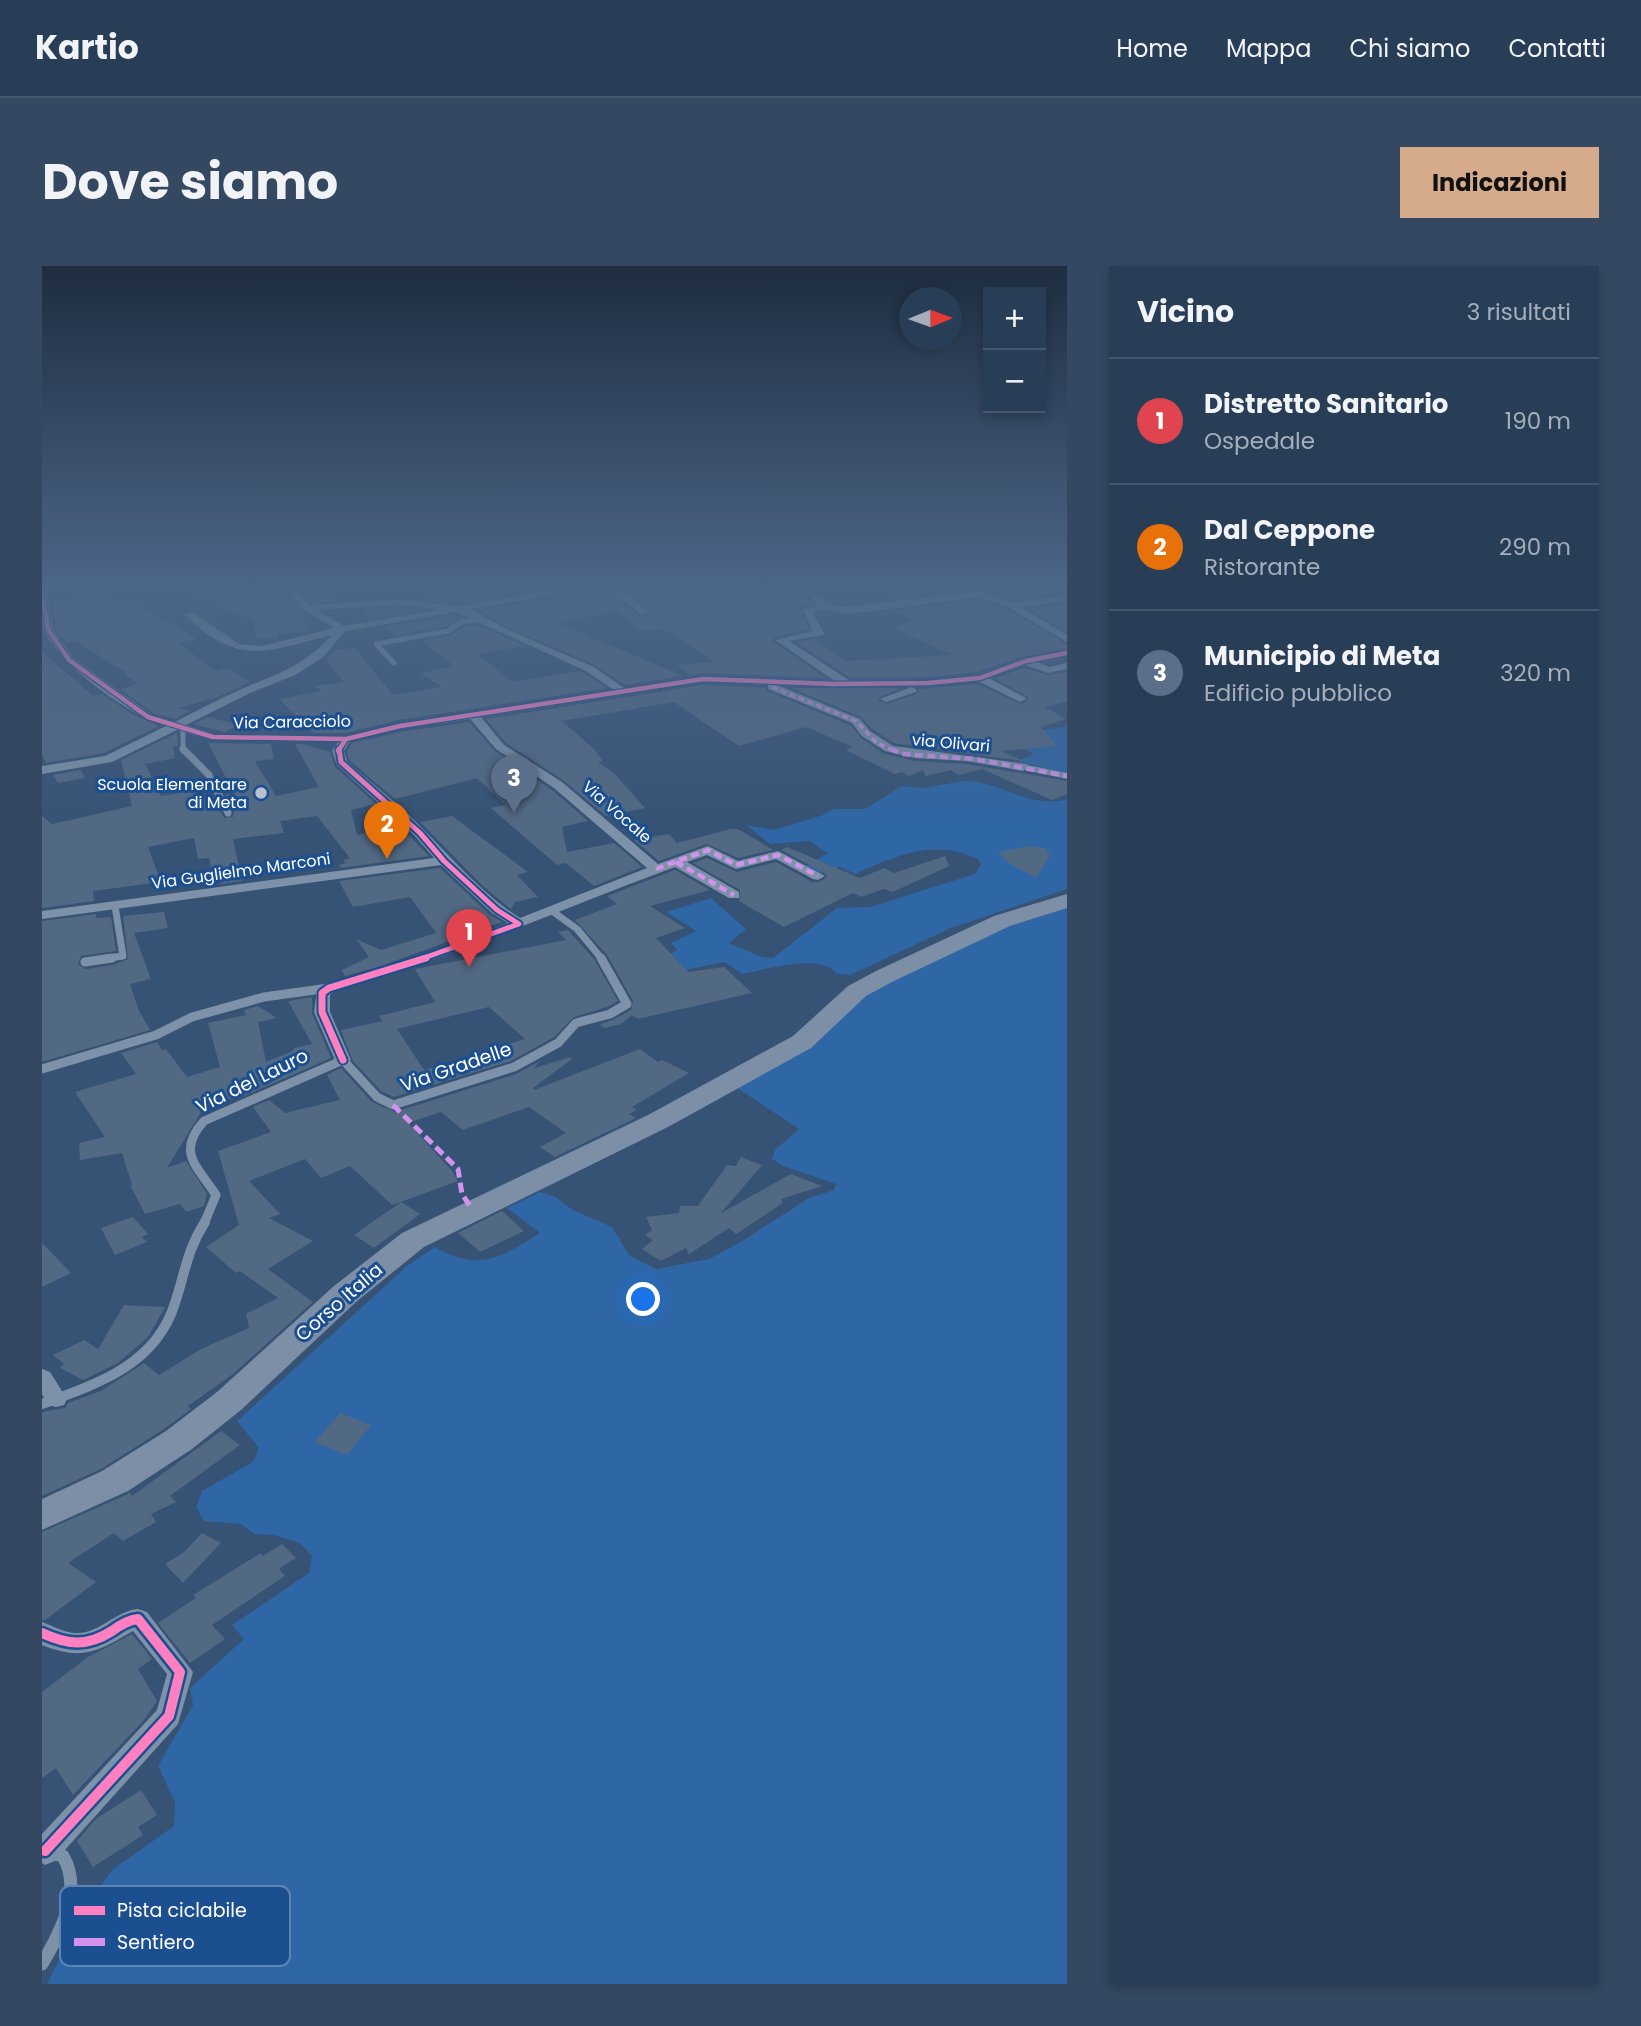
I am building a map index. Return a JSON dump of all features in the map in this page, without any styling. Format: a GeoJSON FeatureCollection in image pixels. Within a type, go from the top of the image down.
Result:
{"type":"FeatureCollection","features":[{"type":"Feature","properties":{"kind":"main road","name":"Corso Italia"},"geometry":{"type":"LineString","coordinates":[[42,1515],[115,1481],[179,1440],[229,1401],[345,1294],[413,1240],[658,1121],[802,1042],[857,992],[884,976],[1002,921],[1067,901]]}},
{"type":"Feature","properties":{"kind":"street","name":"Via Caracciolo"},"geometry":{"type":"LineString","coordinates":[[78,666],[148,717],[179,728],[213,737],[346,739],[400,726],[715,678],[766,683],[928,683],[980,678],[1012,666]]}},
{"type":"Feature","properties":{"kind":"street"},"geometry":{"type":"LineString","coordinates":[[42,770],[108,759],[179,728],[246,691],[302,666]]}},
{"type":"Feature","properties":{"kind":"street"},"geometry":{"type":"LineString","coordinates":[[586,666],[615,684],[621,691]]}},
{"type":"Feature","properties":{"kind":"street"},"geometry":{"type":"LineString","coordinates":[[820,666],[846,683]]}},
{"type":"Feature","properties":{"kind":"street"},"geometry":{"type":"LineString","coordinates":[[1039,666],[1048,670],[1066,666]]}},
{"type":"Feature","properties":{"kind":"street"},"geometry":{"type":"LineString","coordinates":[[980,678],[1020,699]]}},
{"type":"Feature","properties":{"kind":"street","name":"via Olivari"},"geometry":{"type":"LineString","coordinates":[[766,683],[856,721],[862,730],[887,750],[929,757],[975,759],[1067,776]]}},
{"type":"Feature","properties":{"kind":"street"},"geometry":{"type":"LineString","coordinates":[[886,699],[912,690]]}},
{"type":"Feature","properties":{"kind":"street","name":"Via Vocale"},"geometry":{"type":"LineString","coordinates":[[474,716],[500,747],[558,785],[656,869],[519,924]]}},
{"type":"Feature","properties":{"kind":"street"},"geometry":{"type":"LineString","coordinates":[[346,739],[338,751],[341,762],[420,833],[444,861],[498,910],[519,924]]}},
{"type":"Feature","properties":{"kind":"street"},"geometry":{"type":"LineString","coordinates":[[656,869],[708,850],[736,865],[778,855],[818,876]]}},
{"type":"Feature","properties":{"kind":"street","name":"Via Guglielmo Marconi"},"geometry":{"type":"LineString","coordinates":[[42,915],[444,861]]}},
{"type":"Feature","properties":{"kind":"street"},"geometry":{"type":"LineString","coordinates":[[676,862],[734,895]]}},
{"type":"Feature","properties":{"kind":"street"},"geometry":{"type":"LineString","coordinates":[[343,1059],[322,1012],[322,993],[329,988],[387,972],[519,924]]}},
{"type":"Feature","properties":{"kind":"street"},"geometry":{"type":"LineString","coordinates":[[42,1377],[49,1402]]}},
{"type":"Feature","properties":{"kind":"street"},"geometry":{"type":"LineString","coordinates":[[42,1633],[66,1645],[82,1644],[102,1639],[131,1619],[138,1619],[180,1672],[169,1716],[43,1851]]}},
{"type":"Feature","properties":{"kind":"lane"},"geometry":{"type":"LineString","coordinates":[[179,728],[183,752],[209,775],[228,813]]}},
{"type":"Feature","properties":{"kind":"lane"},"geometry":{"type":"LineString","coordinates":[[85,962],[124,956],[115,906]]}},
{"type":"Feature","properties":{"kind":"lane","name":"Via Gradelle"},"geometry":{"type":"LineString","coordinates":[[343,1059],[377,1097],[393,1105],[514,1067],[558,1043],[576,1023],[622,1008],[627,1004],[600,954],[572,924],[551,911]]}},
{"type":"Feature","properties":{"kind":"lane"},"geometry":{"type":"LineString","coordinates":[[42,1069],[156,1034],[192,1017],[264,997],[329,988]]}},
{"type":"Feature","properties":{"kind":"lane","name":"Via del Lauro"},"geometry":{"type":"LineString","coordinates":[[49,1402],[117,1376],[135,1364],[156,1342],[174,1309],[189,1249],[213,1211],[216,1195],[192,1156],[189,1145],[198,1128],[204,1121],[343,1059]]}},
{"type":"Feature","properties":{"kind":"lane"},"geometry":{"type":"LineString","coordinates":[[43,1851],[63,1856],[73,1875],[71,1886]]}},
{"type":"Feature","properties":{"kind":"lane"},"geometry":{"type":"LineString","coordinates":[[42,1964],[51,1951],[60,1928]]}},
{"type":"Feature","properties":{"kind":"shaded area"},"geometry":{"type":"Polygon","coordinates":[[[1067,726],[1067,773],[1017,761],[1034,754],[990,728],[1038,731],[1067,726]]]}},
{"type":"Feature","properties":{"kind":"shaded area"},"geometry":{"type":"Polygon","coordinates":[[[963,781],[991,785],[1040,801],[1067,799],[1067,889],[951,928],[850,975],[837,974],[819,964],[806,963],[742,974],[725,962],[685,970],[654,965],[677,950],[671,943],[696,931],[666,912],[711,898],[746,929],[729,943],[762,957],[773,958],[837,908],[870,907],[975,874],[981,864],[978,859],[946,850],[930,850],[901,856],[855,874],[840,867],[819,874],[806,866],[828,853],[809,841],[770,844],[746,825],[774,830],[834,809],[865,809],[902,786],[923,788],[963,781]]]}},
{"type":"Feature","properties":{"kind":"shaded area"},"geometry":{"type":"Polygon","coordinates":[[[1067,903],[1067,1984],[47,1984],[60,1958],[60,1966],[290,1966],[290,1886],[100,1886],[112,1870],[174,1826],[175,1802],[158,1766],[193,1705],[190,1688],[244,1639],[232,1625],[309,1573],[312,1556],[300,1543],[273,1535],[254,1534],[241,1524],[204,1521],[196,1507],[202,1491],[253,1462],[259,1448],[237,1421],[407,1266],[435,1247],[464,1259],[489,1259],[540,1233],[507,1208],[540,1192],[554,1196],[573,1210],[612,1227],[630,1256],[656,1269],[709,1259],[809,1198],[834,1190],[836,1184],[783,1166],[772,1159],[775,1150],[799,1129],[734,1086],[856,1000],[960,946],[1067,903]]]}},
{"type":"Feature","properties":{"kind":"building"},"geometry":{"type":"Polygon","coordinates":[[[42,666],[58,666],[93,696],[102,694],[132,714],[159,726],[104,753],[46,763],[42,755],[42,666]]]}},
{"type":"Feature","properties":{"kind":"building"},"geometry":{"type":"Polygon","coordinates":[[[116,666],[209,666],[216,671],[228,668],[250,682],[218,697],[179,708],[190,711],[175,719],[153,713],[120,689],[138,684],[125,675],[128,674],[116,666]]]}},
{"type":"Feature","properties":{"kind":"building"},"geometry":{"type":"Polygon","coordinates":[[[331,666],[370,666],[393,695],[442,687],[421,673],[453,666],[493,666],[513,682],[580,671],[607,688],[399,720],[346,733],[314,733],[279,699],[322,691],[315,686],[344,682],[331,666]]]}},
{"type":"Feature","properties":{"kind":"building"},"geometry":{"type":"Polygon","coordinates":[[[597,666],[660,666],[683,676],[625,685],[597,666]]]}},
{"type":"Feature","properties":{"kind":"building"},"geometry":{"type":"Polygon","coordinates":[[[678,666],[809,666],[826,678],[703,673],[689,675],[678,666]]]}},
{"type":"Feature","properties":{"kind":"building"},"geometry":{"type":"Polygon","coordinates":[[[833,666],[994,666],[977,672],[928,677],[851,678],[833,666]]]}},
{"type":"Feature","properties":{"kind":"building"},"geometry":{"type":"Polygon","coordinates":[[[1025,668],[1047,675],[1067,672],[1067,701],[1045,707],[1066,719],[1041,727],[1057,746],[1001,751],[1023,761],[894,743],[872,729],[861,717],[791,688],[901,688],[878,698],[887,704],[917,694],[919,689],[977,684],[1021,704],[1027,701],[1028,697],[995,678],[1025,668]]]}},
{"type":"Feature","properties":{"kind":"building"},"geometry":{"type":"Polygon","coordinates":[[[703,685],[765,688],[850,725],[861,738],[884,754],[915,761],[967,764],[1067,781],[1067,794],[1052,800],[982,769],[959,775],[951,770],[926,776],[923,770],[909,776],[902,772],[895,774],[846,750],[853,747],[806,727],[739,746],[674,702],[562,721],[594,749],[603,761],[598,762],[614,773],[645,808],[606,816],[563,780],[506,743],[486,719],[703,685]]]}},
{"type":"Feature","properties":{"kind":"building"},"geometry":{"type":"Polygon","coordinates":[[[209,717],[238,725],[224,732],[193,724],[209,717]]]}},
{"type":"Feature","properties":{"kind":"building"},"geometry":{"type":"Polygon","coordinates":[[[469,722],[495,751],[552,790],[588,821],[562,827],[567,852],[614,843],[642,867],[594,886],[566,863],[557,865],[491,808],[505,805],[477,778],[395,799],[349,760],[347,751],[352,743],[400,732],[469,722]]]}},
{"type":"Feature","properties":{"kind":"building"},"geometry":{"type":"Polygon","coordinates":[[[177,733],[178,746],[173,747],[175,758],[145,764],[161,796],[196,790],[200,799],[213,797],[224,818],[233,817],[234,811],[226,795],[234,793],[208,743],[271,744],[274,759],[255,761],[276,796],[319,787],[295,744],[303,744],[330,752],[335,767],[376,804],[351,810],[357,835],[400,826],[429,856],[332,869],[341,867],[339,865],[346,863],[343,860],[350,858],[317,816],[280,821],[284,833],[233,839],[242,881],[220,884],[220,875],[213,876],[209,858],[198,859],[194,838],[148,847],[161,882],[93,891],[94,901],[42,908],[42,816],[52,824],[132,806],[121,760],[177,733]]]}},
{"type":"Feature","properties":{"kind":"building"},"geometry":{"type":"Polygon","coordinates":[[[81,770],[85,778],[58,783],[53,775],[81,770]]]}},
{"type":"Feature","properties":{"kind":"building"},"geometry":{"type":"Polygon","coordinates":[[[452,816],[528,872],[517,875],[538,897],[515,902],[511,909],[483,886],[420,822],[452,816]]]}},
{"type":"Feature","properties":{"kind":"building"},"geometry":{"type":"Polygon","coordinates":[[[738,829],[773,850],[738,858],[707,844],[659,861],[634,840],[669,834],[677,843],[738,829]]]}},
{"type":"Feature","properties":{"kind":"building"},"geometry":{"type":"Polygon","coordinates":[[[1029,846],[1046,848],[1050,856],[1036,878],[1010,864],[998,852],[1029,846]]]}},
{"type":"Feature","properties":{"kind":"building"},"geometry":{"type":"Polygon","coordinates":[[[787,847],[860,878],[884,868],[894,873],[945,856],[949,866],[893,892],[884,889],[861,897],[853,893],[784,927],[739,901],[740,890],[693,863],[707,858],[737,872],[776,862],[812,882],[819,882],[827,877],[781,850],[787,847]]]}},
{"type":"Feature","properties":{"kind":"building"},"geometry":{"type":"Polygon","coordinates":[[[440,868],[490,915],[502,922],[381,966],[345,976],[342,970],[369,957],[356,939],[381,950],[436,933],[410,897],[353,907],[339,881],[440,868]]]}},
{"type":"Feature","properties":{"kind":"building"},"geometry":{"type":"Polygon","coordinates":[[[675,870],[710,890],[650,906],[685,928],[656,938],[688,972],[724,967],[752,993],[638,1019],[632,1015],[621,1024],[604,1028],[600,1024],[631,1010],[633,1001],[607,955],[575,920],[617,904],[607,896],[675,870]]]}},
{"type":"Feature","properties":{"kind":"building"},"geometry":{"type":"Polygon","coordinates":[[[164,912],[168,928],[134,933],[151,979],[130,984],[139,1011],[150,1030],[42,1062],[42,921],[96,914],[96,918],[111,917],[116,951],[81,956],[78,964],[86,969],[113,965],[128,959],[123,916],[164,912]]]}},
{"type":"Feature","properties":{"kind":"building"},"geometry":{"type":"Polygon","coordinates":[[[568,930],[594,959],[618,1001],[574,1017],[554,1037],[511,1061],[394,1097],[381,1091],[353,1061],[341,1030],[383,1021],[379,1016],[435,1002],[415,969],[566,940],[558,932],[568,930]],[[489,1007],[397,1029],[424,1070],[525,1039],[489,1007]]]}},
{"type":"Feature","properties":{"kind":"building"},"geometry":{"type":"Polygon","coordinates":[[[312,997],[312,1013],[331,1058],[244,1096],[206,1104],[167,1168],[186,1161],[207,1194],[204,1206],[186,1212],[180,1204],[145,1214],[130,1185],[122,1153],[80,1160],[79,1143],[105,1137],[75,1092],[136,1074],[121,1053],[157,1042],[162,1050],[166,1049],[187,1077],[220,1067],[208,1023],[246,1015],[244,1010],[258,1006],[277,1018],[258,1022],[266,1062],[293,1051],[294,1048],[312,1044],[288,1001],[312,997]]]}},
{"type":"Feature","properties":{"kind":"building"},"geometry":{"type":"Polygon","coordinates":[[[640,1049],[658,1062],[662,1060],[689,1073],[632,1107],[637,1110],[629,1114],[636,1118],[555,1157],[540,1147],[566,1133],[529,1107],[463,1130],[441,1112],[408,1123],[458,1181],[392,1205],[350,1166],[321,1178],[305,1159],[249,1181],[280,1214],[269,1218],[313,1241],[268,1269],[313,1302],[233,1374],[188,1406],[191,1409],[164,1429],[101,1469],[42,1496],[42,1412],[65,1408],[68,1403],[101,1391],[144,1363],[159,1375],[201,1349],[249,1328],[246,1314],[278,1298],[240,1271],[236,1273],[206,1247],[239,1225],[218,1151],[271,1132],[253,1107],[269,1100],[285,1113],[340,1100],[327,1075],[341,1068],[372,1102],[395,1112],[516,1074],[540,1061],[534,1068],[571,1057],[572,1059],[533,1088],[534,1090],[640,1049]]]}},
{"type":"Feature","properties":{"kind":"building"},"geometry":{"type":"Polygon","coordinates":[[[741,1157],[762,1165],[721,1213],[791,1174],[822,1186],[781,1199],[783,1203],[736,1234],[729,1228],[689,1254],[686,1248],[661,1261],[642,1249],[653,1240],[645,1235],[652,1230],[646,1217],[679,1213],[680,1206],[698,1206],[727,1165],[736,1166],[741,1157]]]}},
{"type":"Feature","properties":{"kind":"building"},"geometry":{"type":"Polygon","coordinates":[[[401,1202],[420,1214],[374,1248],[354,1235],[401,1202]]]}},
{"type":"Feature","properties":{"kind":"building"},"geometry":{"type":"Polygon","coordinates":[[[502,1211],[524,1231],[480,1252],[458,1233],[502,1211]]]}},
{"type":"Feature","properties":{"kind":"building"},"geometry":{"type":"Polygon","coordinates":[[[133,1217],[148,1234],[142,1237],[147,1242],[115,1255],[101,1228],[133,1217]]]}},
{"type":"Feature","properties":{"kind":"building"},"geometry":{"type":"Polygon","coordinates":[[[42,1243],[71,1273],[42,1287],[42,1243]]]}},
{"type":"Feature","properties":{"kind":"building"},"geometry":{"type":"Polygon","coordinates":[[[124,1305],[165,1307],[148,1337],[118,1363],[83,1380],[60,1368],[64,1364],[53,1355],[84,1340],[98,1349],[124,1305]]]}},
{"type":"Feature","properties":{"kind":"building"},"geometry":{"type":"Polygon","coordinates":[[[340,1413],[371,1425],[347,1455],[315,1442],[340,1413]]]}},
{"type":"Feature","properties":{"kind":"building"},"geometry":{"type":"Polygon","coordinates":[[[221,1431],[240,1445],[170,1496],[176,1502],[151,1514],[156,1522],[123,1541],[114,1533],[68,1563],[96,1582],[42,1620],[42,1532],[130,1493],[132,1496],[221,1431]]]}},
{"type":"Feature","properties":{"kind":"building"},"geometry":{"type":"Polygon","coordinates":[[[202,1533],[221,1543],[183,1583],[165,1564],[183,1553],[202,1533]]]}},
{"type":"Feature","properties":{"kind":"building"},"geometry":{"type":"Polygon","coordinates":[[[282,1544],[296,1558],[279,1569],[285,1576],[212,1625],[225,1639],[190,1663],[158,1623],[196,1598],[193,1595],[261,1553],[263,1556],[282,1544]]]}},
{"type":"Feature","properties":{"kind":"building"},"geometry":{"type":"Polygon","coordinates":[[[132,1634],[152,1659],[138,1669],[157,1701],[144,1720],[73,1795],[56,1768],[42,1778],[42,1692],[88,1657],[132,1634]]]}},
{"type":"Feature","properties":{"kind":"building"},"geometry":{"type":"Polygon","coordinates":[[[141,1790],[157,1815],[138,1827],[143,1835],[93,1867],[77,1841],[96,1819],[141,1790]]]}},
{"type":"Feature","properties":{"kind":"marked path"},"geometry":{"type":"LineString","coordinates":[[772,687],[856,721],[877,743],[902,754],[975,759],[1067,776]]}},
{"type":"Feature","properties":{"kind":"marked path"},"geometry":{"type":"LineString","coordinates":[[656,869],[708,850],[736,865],[778,855],[818,876]]}},
{"type":"Feature","properties":{"kind":"marked path"},"geometry":{"type":"LineString","coordinates":[[676,862],[734,895]]}},
{"type":"Feature","properties":{"kind":"marked path"},"geometry":{"type":"LineString","coordinates":[[393,1105],[458,1169],[462,1194],[472,1209]]}},
{"type":"Feature","properties":{"kind":"cycle path"},"geometry":{"type":"LineString","coordinates":[[78,666],[148,717],[213,737],[346,739],[400,726],[703,679],[833,684],[928,683],[980,678],[1012,666]]}},
{"type":"Feature","properties":{"kind":"cycle path"},"geometry":{"type":"LineString","coordinates":[[343,1060],[322,1012],[322,993],[329,988],[387,972],[519,924],[497,910],[444,861],[420,833],[341,762],[338,751],[346,739]]}},
{"type":"Feature","properties":{"kind":"cycle path"},"geometry":{"type":"LineString","coordinates":[[42,1633],[63,1642],[81,1644],[98,1639],[138,1619],[180,1672],[169,1716],[45,1851]]}},
{"type":"Feature","properties":{"kind":"place","name":"Scuola Elementare di Meta"},"geometry":{"type":"Point","coordinates":[261,793]}},
{"type":"Feature","properties":{"kind":"place","name":"Municipio di Meta"},"geometry":{"type":"Point","coordinates":[514,813]}},
{"type":"Feature","properties":{"kind":"place","name":"Dal Ceppone"},"geometry":{"type":"Point","coordinates":[387,859]}},
{"type":"Feature","properties":{"kind":"place","name":"Distretto Sanitario"},"geometry":{"type":"Point","coordinates":[469,967]}}]}
